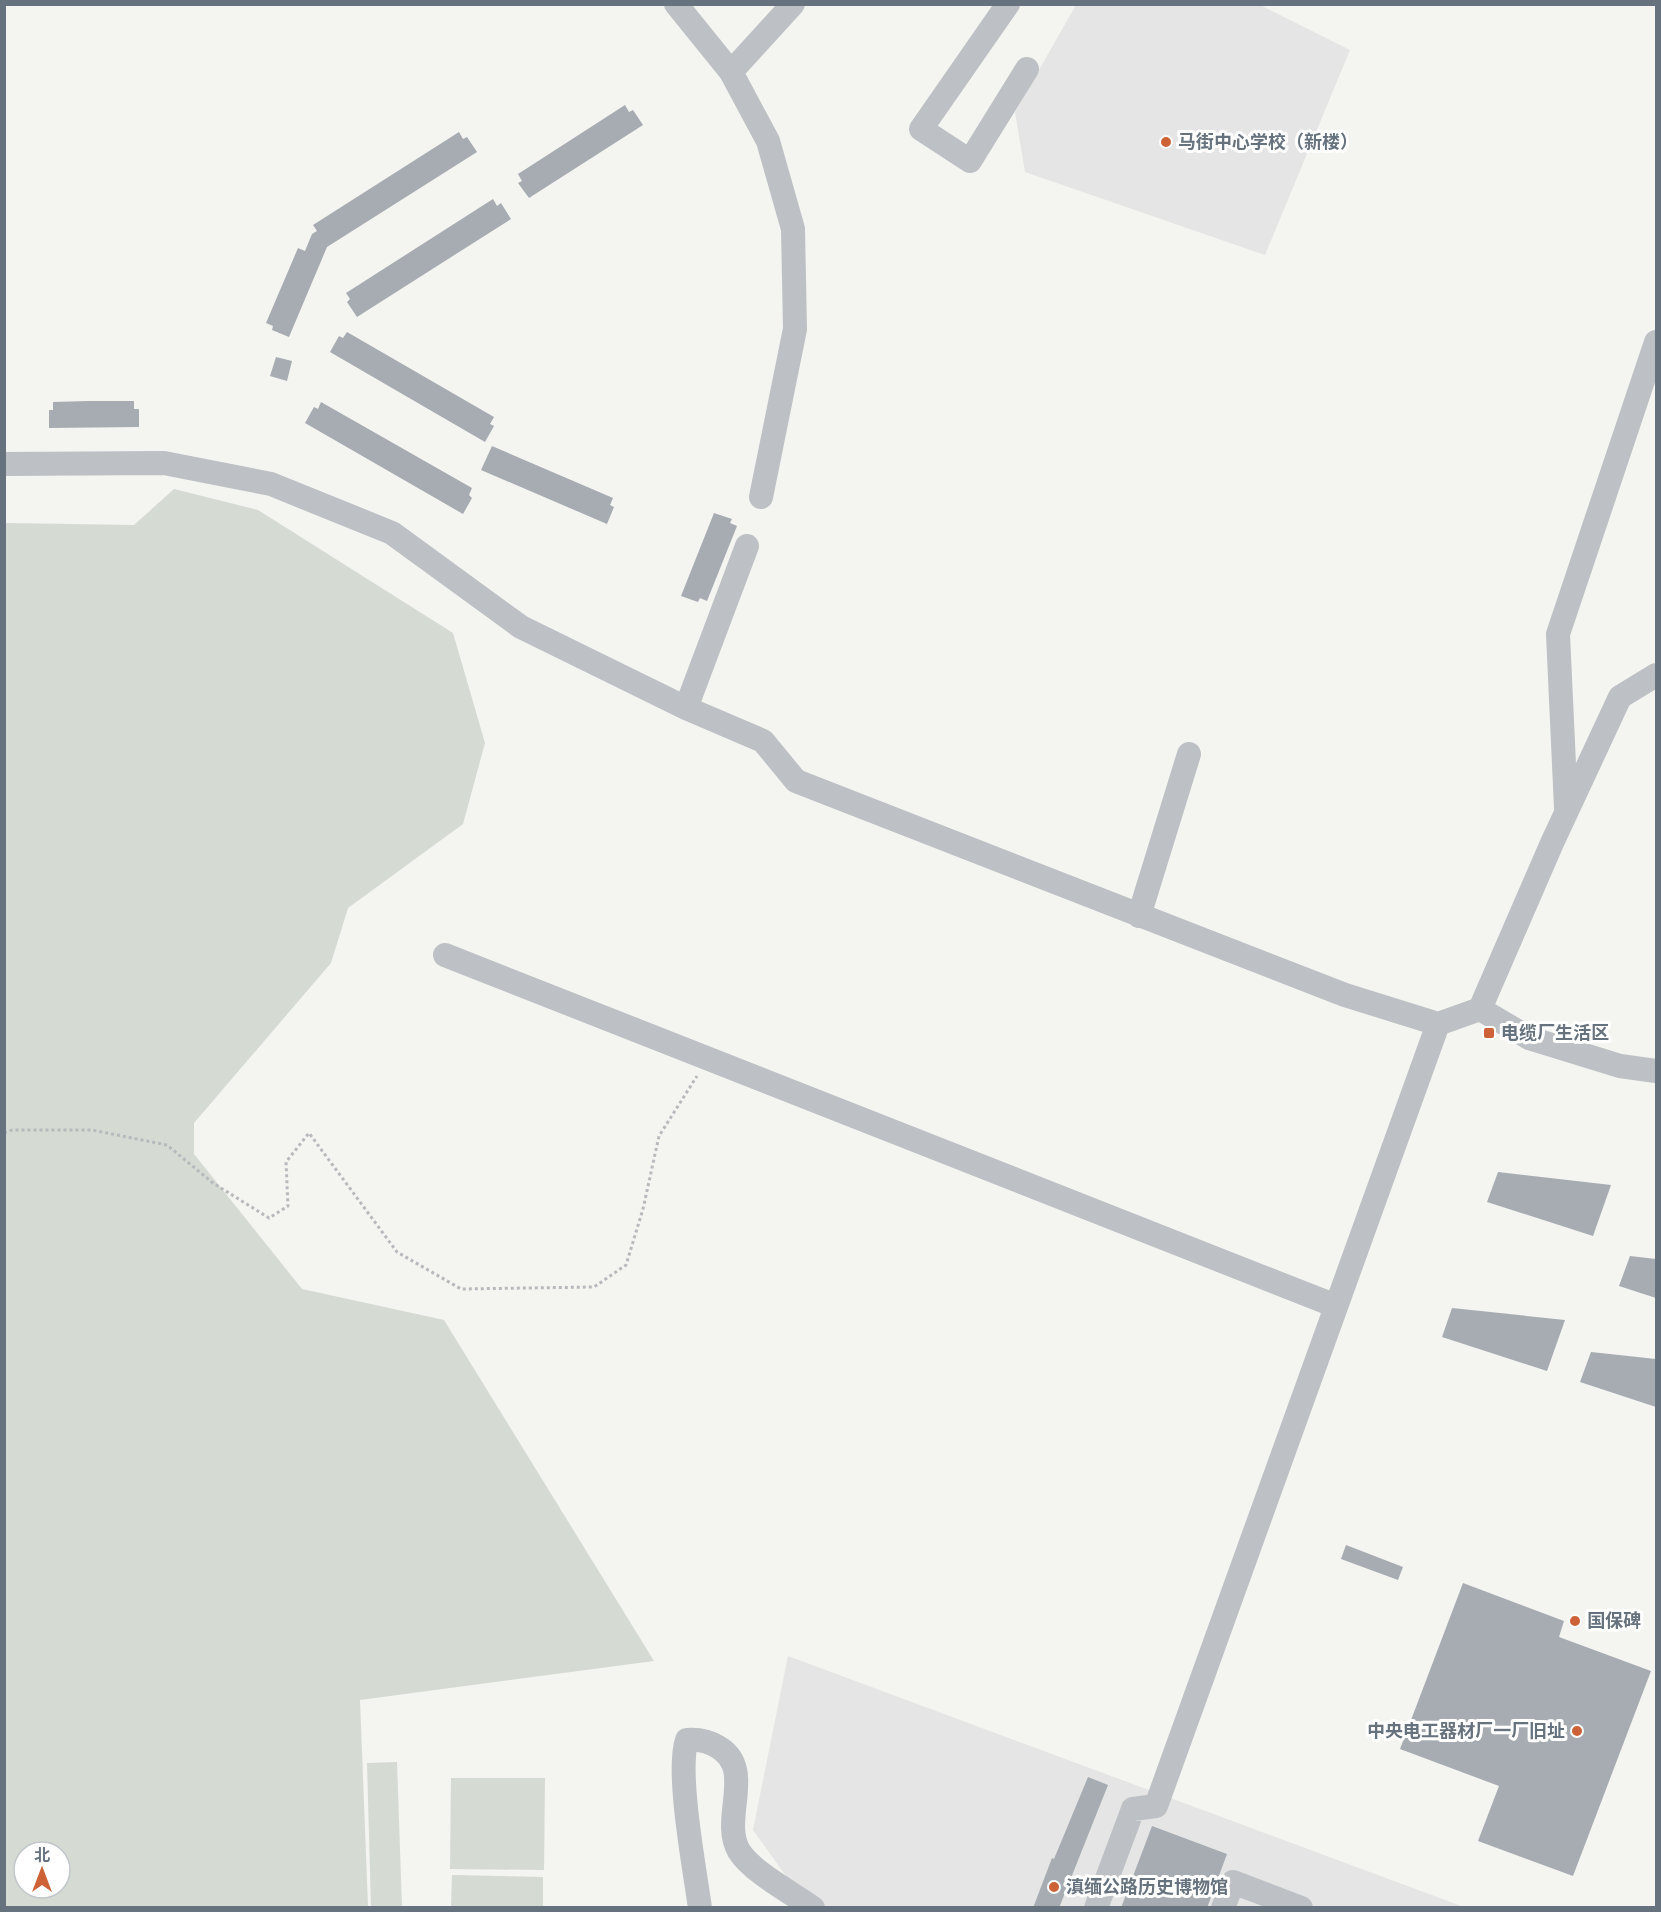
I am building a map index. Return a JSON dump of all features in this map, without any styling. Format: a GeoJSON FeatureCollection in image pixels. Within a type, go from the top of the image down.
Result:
{"type":"FeatureCollection","features":[{"type":"Feature","properties":{"kind":"street"},"geometry":{"type":"LineString","coordinates":[[676,4],[731,72],[768,141],[793,228],[795,329],[761,497]]}},
{"type":"Feature","properties":{"kind":"street"},"geometry":{"type":"LineString","coordinates":[[731,72],[793,4]]}},
{"type":"Feature","properties":{"kind":"street"},"geometry":{"type":"LineString","coordinates":[[1008,4],[921,129],[970,161],[1026,69]]}},
{"type":"Feature","properties":{"kind":"street"},"geometry":{"type":"LineString","coordinates":[[1566,814],[1558,634],[1656,342]]}},
{"type":"Feature","properties":{"kind":"street"},"geometry":{"type":"LineString","coordinates":[[4,464],[164,463],[271,484],[392,532],[521,627],[686,708],[763,741],[796,781],[1345,995],[1438,1024],[1480,1009],[1552,843],[1620,697],[1656,675]]}},
{"type":"Feature","properties":{"kind":"street"},"geometry":{"type":"LineString","coordinates":[[686,708],[747,546]]}},
{"type":"Feature","properties":{"kind":"street"},"geometry":{"type":"LineString","coordinates":[[1139,916],[1189,754]]}},
{"type":"Feature","properties":{"kind":"street"},"geometry":{"type":"LineString","coordinates":[[445,955],[1336,1306]]}},
{"type":"Feature","properties":{"kind":"street"},"geometry":{"type":"LineString","coordinates":[[1480,1009],[1529,1038],[1620,1066],[1656,1071]]}},
{"type":"Feature","properties":{"kind":"street"},"geometry":{"type":"LineString","coordinates":[[1096,1908],[1133,1809],[1156,1806],[1438,1024]]}},
{"type":"Feature","properties":{"kind":"street"},"geometry":{"type":"LineString","coordinates":[[700,1908],[684,1762],[687,1740],[698,1739],[710,1742],[726,1752],[735,1766],[733,1823],[740,1851],[758,1869],[813,1908]]}},
{"type":"Feature","properties":{"kind":"street"},"geometry":{"type":"LineString","coordinates":[[1222,1908],[1233,1882],[1301,1908]]}},
{"type":"Feature","properties":{"kind":"path"},"geometry":{"type":"LineString","coordinates":[[4,1132],[12,1130],[92,1130],[166,1145],[213,1183],[269,1218],[288,1206],[286,1161],[309,1133],[397,1252],[461,1290],[594,1287],[626,1265],[643,1209],[659,1136],[709,1059]]}},
{"type":"Feature","properties":{"kind":"shaded area","name":"马街中心学校（新楼）"},"geometry":{"type":"Polygon","coordinates":[[[1076,5],[1260,5],[1350,50],[1265,255],[1025,172],[1015,112],[1076,5]]]}},
{"type":"Feature","properties":{"kind":"shaded area"},"geometry":{"type":"Polygon","coordinates":[[[174,489],[258,510],[453,633],[485,743],[463,824],[348,908],[331,963],[194,1123],[194,1154],[302,1289],[444,1320],[654,1661],[360,1700],[368,1907],[5,1907],[5,523],[134,525],[174,489]]]}},
{"type":"Feature","properties":{"kind":"shaded area"},"geometry":{"type":"Polygon","coordinates":[[[788,1656],[1464,1907],[808,1907],[753,1830],[788,1656]]]}},
{"type":"Feature","properties":{"kind":"shaded area"},"geometry":{"type":"Polygon","coordinates":[[[397,1762],[402,1907],[371,1907],[367,1763],[397,1762]]]}},
{"type":"Feature","properties":{"kind":"shaded area"},"geometry":{"type":"Polygon","coordinates":[[[451,1778],[545,1778],[544,1870],[450,1869],[451,1778]]]}},
{"type":"Feature","properties":{"kind":"shaded area"},"geometry":{"type":"Polygon","coordinates":[[[452,1875],[543,1877],[543,1907],[451,1907],[452,1875]]]}},
{"type":"Feature","properties":{"kind":"building"},"geometry":{"type":"Polygon","coordinates":[[[625,105],[629,112],[633,110],[643,125],[529,198],[518,183],[522,181],[518,174],[625,105]]]}},
{"type":"Feature","properties":{"kind":"building"},"geometry":{"type":"Polygon","coordinates":[[[459,132],[463,139],[467,137],[477,152],[327,247],[289,337],[272,330],[273,326],[266,323],[298,248],[305,251],[312,234],[317,231],[313,225],[459,132]]]}},
{"type":"Feature","properties":{"kind":"building"},"geometry":{"type":"Polygon","coordinates":[[[493,199],[497,206],[501,203],[511,219],[357,317],[347,302],[350,299],[346,293],[493,199]]]}},
{"type":"Feature","properties":{"kind":"building"},"geometry":{"type":"Polygon","coordinates":[[[347,332],[494,417],[490,424],[494,426],[485,442],[330,352],[339,336],[343,338],[347,332]]]}},
{"type":"Feature","properties":{"kind":"building"},"geometry":{"type":"Polygon","coordinates":[[[276,357],[292,361],[287,381],[270,376],[276,357]]]}},
{"type":"Feature","properties":{"kind":"building"},"geometry":{"type":"Polygon","coordinates":[[[134,401],[134,409],[139,409],[139,427],[49,428],[49,410],[53,410],[53,402],[134,401]]]}},
{"type":"Feature","properties":{"kind":"building"},"geometry":{"type":"Polygon","coordinates":[[[321,402],[472,488],[469,495],[472,498],[463,514],[305,423],[314,407],[318,409],[321,402]]]}},
{"type":"Feature","properties":{"kind":"building"},"geometry":{"type":"Polygon","coordinates":[[[492,446],[613,498],[610,505],[614,507],[607,524],[481,470],[492,446]]]}},
{"type":"Feature","properties":{"kind":"building"},"geometry":{"type":"Polygon","coordinates":[[[714,513],[732,519],[730,523],[737,526],[707,601],[700,598],[698,602],[681,596],[714,513]]]}},
{"type":"Feature","properties":{"kind":"building"},"geometry":{"type":"Polygon","coordinates":[[[1498,1172],[1611,1185],[1593,1236],[1487,1202],[1498,1172]]]}},
{"type":"Feature","properties":{"kind":"building"},"geometry":{"type":"Polygon","coordinates":[[[1630,1256],[1656,1259],[1656,1298],[1619,1286],[1630,1256]]]}},
{"type":"Feature","properties":{"kind":"building"},"geometry":{"type":"Polygon","coordinates":[[[1452,1308],[1565,1320],[1547,1371],[1442,1337],[1452,1308]]]}},
{"type":"Feature","properties":{"kind":"building"},"geometry":{"type":"Polygon","coordinates":[[[1591,1352],[1656,1359],[1656,1407],[1580,1382],[1591,1352]]]}},
{"type":"Feature","properties":{"kind":"building"},"geometry":{"type":"Polygon","coordinates":[[[1346,1545],[1403,1567],[1398,1580],[1341,1559],[1346,1545]]]}},
{"type":"Feature","properties":{"kind":"building"},"geometry":{"type":"Polygon","coordinates":[[[1463,1583],[1564,1621],[1559,1637],[1651,1671],[1573,1876],[1478,1841],[1499,1786],[1400,1749],[1463,1583]]]}},
{"type":"Feature","properties":{"kind":"building"},"geometry":{"type":"Polygon","coordinates":[[[1088,1777],[1108,1785],[1059,1908],[1033,1908],[1052,1858],[1054,1859],[1088,1777]]]}},
{"type":"Feature","properties":{"kind":"building"},"geometry":{"type":"Polygon","coordinates":[[[1152,1826],[1227,1854],[1207,1908],[1121,1908],[1152,1826]]]}},
{"type":"Feature","properties":{"kind":"place","name":"马街中心学校（新楼）"},"geometry":{"type":"Point","coordinates":[1166,142]}},
{"type":"Feature","properties":{"kind":"place","name":"电缆厂生活区"},"geometry":{"type":"Point","coordinates":[1489,1033]}},
{"type":"Feature","properties":{"kind":"place","name":"国保碑"},"geometry":{"type":"Point","coordinates":[1575,1621]}},
{"type":"Feature","properties":{"kind":"place","name":"中央电工器材厂一厂旧址"},"geometry":{"type":"Point","coordinates":[1577,1731]}},
{"type":"Feature","properties":{"kind":"place","name":"滇缅公路历史博物馆"},"geometry":{"type":"Point","coordinates":[1054,1887]}}]}
